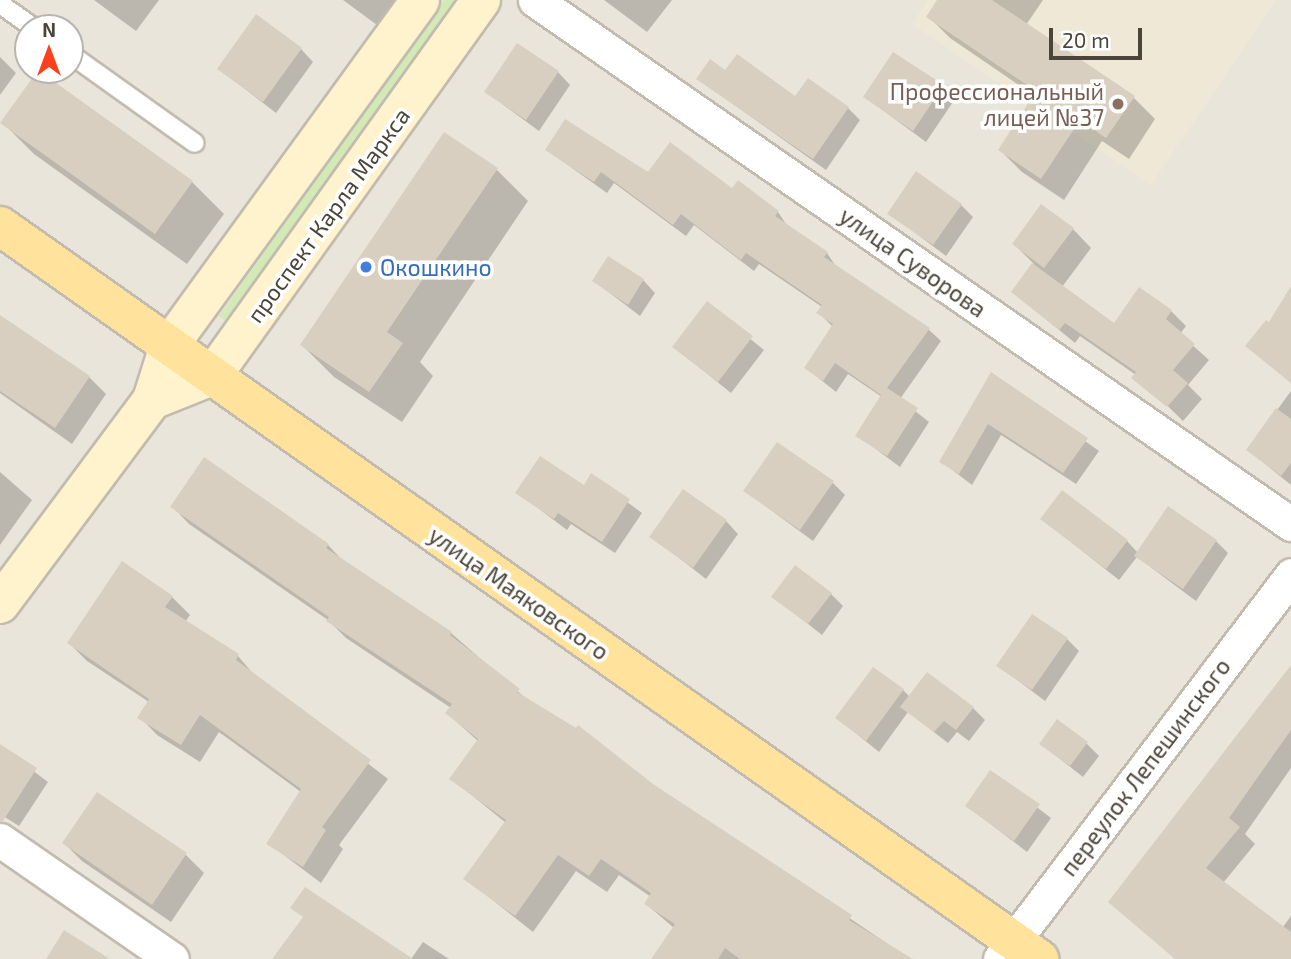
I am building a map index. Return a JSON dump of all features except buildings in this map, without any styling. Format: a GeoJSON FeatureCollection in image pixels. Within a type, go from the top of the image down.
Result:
{"type":"FeatureCollection","features":[{"type":"Feature","properties":{"kind":"main road"},"geometry":{"type":"LineString","coordinates":[[0,604],[152,400],[169,346],[420,0]]}},
{"type":"Feature","properties":{"kind":"main road","name":"проспект Карла Маркса"},"geometry":{"type":"LineString","coordinates":[[212,376],[481,0]]}},
{"type":"Feature","properties":{"kind":"main road","name":"улица Маяковского"},"geometry":{"type":"LineString","coordinates":[[0,226],[1018,953]]}},
{"type":"Feature","properties":{"kind":"main road"},"geometry":{"type":"LineString","coordinates":[[152,400],[212,376]]}},
{"type":"Feature","properties":{"kind":"street","name":"улица Суворова"},"geometry":{"type":"LineString","coordinates":[[535,0],[1291,524]]}},
{"type":"Feature","properties":{"kind":"street","name":"переулок Лепешинского"},"geometry":{"type":"LineString","coordinates":[[1018,953],[1291,575]]}},
{"type":"Feature","properties":{"kind":"street"},"geometry":{"type":"LineString","coordinates":[[0,840],[172,959]]}},
{"type":"Feature","properties":{"kind":"lane"},"geometry":{"type":"LineString","coordinates":[[84,64],[195,143]]}},
{"type":"Feature","properties":{"kind":"shaded area"},"geometry":{"type":"Polygon","coordinates":[[[0,0],[1291,0],[1291,959],[0,959],[0,0]]]}},
{"type":"Feature","properties":{"kind":"shaded area","name":"Профессиональный лицей №37"},"geometry":{"type":"Polygon","coordinates":[[[928,0],[1276,0],[1151,185],[912,24],[928,0]]]}},
{"type":"Feature","properties":{"kind":"green space"},"geometry":{"type":"Polygon","coordinates":[[[444,0],[460,0],[230,325],[219,316],[444,0]]]}},
{"type":"Feature","properties":{"kind":"place","name":"Профессиональный лицей №37"},"geometry":{"type":"Point","coordinates":[1118,104]}},
{"type":"Feature","properties":{"kind":"place","name":"Окошкино"},"geometry":{"type":"Point","coordinates":[366,267]}}]}
